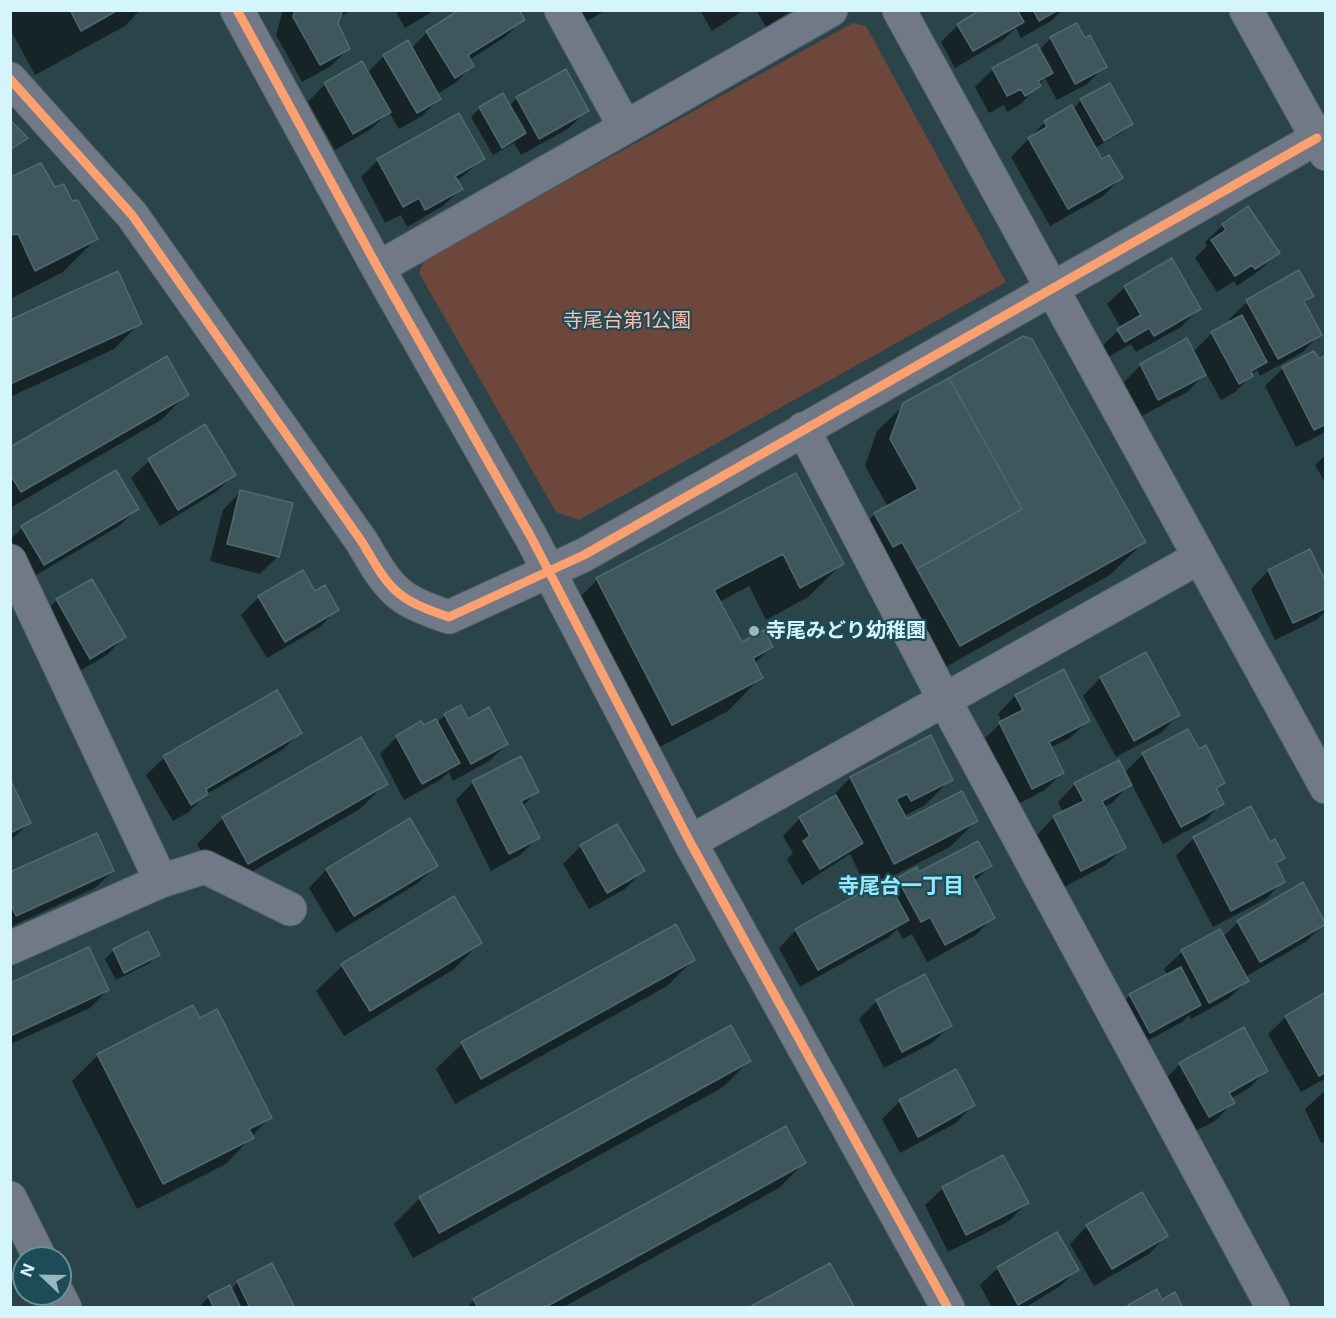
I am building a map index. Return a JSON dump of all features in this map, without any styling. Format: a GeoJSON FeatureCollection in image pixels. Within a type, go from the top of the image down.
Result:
{"type":"FeatureCollection","features":[{"type":"Feature","properties":{"kind":"street"},"geometry":{"type":"LineString","coordinates":[[237,10],[378,268],[549,572],[690,842],[948,1308]]}},
{"type":"Feature","properties":{"kind":"street"},"geometry":{"type":"LineString","coordinates":[[561,10],[625,127]]}},
{"type":"Feature","properties":{"kind":"street"},"geometry":{"type":"LineString","coordinates":[[378,268],[831,10]]}},
{"type":"Feature","properties":{"kind":"street"},"geometry":{"type":"LineString","coordinates":[[899,10],[1198,558],[1326,787]]}},
{"type":"Feature","properties":{"kind":"street"},"geometry":{"type":"LineString","coordinates":[[10,79],[132,215],[362,542],[386,583],[414,605],[449,617],[549,572],[1053,289],[1321,146],[1246,10]]}},
{"type":"Feature","properties":{"kind":"street"},"geometry":{"type":"LineString","coordinates":[[802,429],[945,701],[1274,1308]]}},
{"type":"Feature","properties":{"kind":"street"},"geometry":{"type":"LineString","coordinates":[[690,842],[1198,558]]}},
{"type":"Feature","properties":{"kind":"street"},"geometry":{"type":"LineString","coordinates":[[10,561],[162,881]]}},
{"type":"Feature","properties":{"kind":"street"},"geometry":{"type":"LineString","coordinates":[[10,948],[162,881],[205,867],[290,909]]}},
{"type":"Feature","properties":{"kind":"street"},"geometry":{"type":"LineString","coordinates":[[10,1198],[34,1246]]}},
{"type":"Feature","properties":{"kind":"green space","name":"寺尾台第1公園"},"geometry":{"type":"Polygon","coordinates":[[[853,23],[866,26],[1006,282],[579,520],[556,512],[419,273],[424,260],[853,23]]]}},
{"type":"Feature","properties":{"kind":"building"},"geometry":{"type":"Polygon","coordinates":[[[70,10],[118,10],[81,31],[70,10]]]}},
{"type":"Feature","properties":{"kind":"building"},"geometry":{"type":"Polygon","coordinates":[[[295,10],[343,10],[338,23],[350,49],[320,65],[293,17],[295,10]]]}},
{"type":"Feature","properties":{"kind":"building"},"geometry":{"type":"Polygon","coordinates":[[[459,10],[519,10],[525,20],[468,55],[474,66],[455,78],[426,31],[459,10]]]}},
{"type":"Feature","properties":{"kind":"building"},"geometry":{"type":"Polygon","coordinates":[[[980,10],[1017,10],[1024,22],[973,51],[957,24],[980,10]]]}},
{"type":"Feature","properties":{"kind":"building"},"geometry":{"type":"Polygon","coordinates":[[[1033,10],[1058,10],[1039,21],[1033,10]]]}},
{"type":"Feature","properties":{"kind":"building"},"geometry":{"type":"Polygon","coordinates":[[[1077,23],[1085,38],[1090,35],[1107,67],[1075,84],[1050,37],[1077,23]]]}},
{"type":"Feature","properties":{"kind":"building"},"geometry":{"type":"Polygon","coordinates":[[[408,40],[441,99],[417,113],[383,55],[408,40]]]}},
{"type":"Feature","properties":{"kind":"building"},"geometry":{"type":"Polygon","coordinates":[[[1037,44],[1053,73],[1038,81],[1041,86],[1025,96],[1021,89],[1007,96],[992,68],[1037,44]]]}},
{"type":"Feature","properties":{"kind":"building"},"geometry":{"type":"Polygon","coordinates":[[[362,61],[391,112],[353,134],[324,83],[362,61]]]}},
{"type":"Feature","properties":{"kind":"building"},"geometry":{"type":"Polygon","coordinates":[[[566,69],[589,111],[539,139],[516,97],[566,69]]]}},
{"type":"Feature","properties":{"kind":"building"},"geometry":{"type":"Polygon","coordinates":[[[1110,83],[1133,124],[1104,141],[1080,99],[1110,83]]]}},
{"type":"Feature","properties":{"kind":"building"},"geometry":{"type":"Polygon","coordinates":[[[503,93],[526,133],[502,148],[479,107],[503,93]]]}},
{"type":"Feature","properties":{"kind":"building"},"geometry":{"type":"Polygon","coordinates":[[[1072,105],[1102,159],[1109,155],[1123,178],[1068,209],[1028,138],[1047,127],[1044,121],[1072,105]]]}},
{"type":"Feature","properties":{"kind":"building"},"geometry":{"type":"Polygon","coordinates":[[[459,113],[485,159],[455,176],[463,189],[425,210],[419,198],[403,207],[377,159],[459,113]]]}},
{"type":"Feature","properties":{"kind":"building"},"geometry":{"type":"Polygon","coordinates":[[[10,120],[28,138],[10,150],[10,120]]]}},
{"type":"Feature","properties":{"kind":"building"},"geometry":{"type":"Polygon","coordinates":[[[41,163],[55,187],[64,184],[72,201],[78,200],[98,239],[35,271],[18,234],[10,235],[10,177],[41,163]]]}},
{"type":"Feature","properties":{"kind":"building"},"geometry":{"type":"Polygon","coordinates":[[[1248,206],[1280,253],[1255,269],[1252,265],[1235,276],[1211,240],[1226,230],[1222,224],[1248,206]]]}},
{"type":"Feature","properties":{"kind":"building"},"geometry":{"type":"Polygon","coordinates":[[[1172,258],[1201,309],[1154,336],[1149,328],[1125,342],[1117,329],[1141,315],[1124,286],[1172,258]]]}},
{"type":"Feature","properties":{"kind":"building"},"geometry":{"type":"Polygon","coordinates":[[[1299,270],[1314,296],[1304,301],[1322,335],[1278,359],[1246,300],[1299,270]]]}},
{"type":"Feature","properties":{"kind":"building"},"geometry":{"type":"Polygon","coordinates":[[[118,271],[142,324],[10,384],[10,320],[118,271]]]}},
{"type":"Feature","properties":{"kind":"building"},"geometry":{"type":"Polygon","coordinates":[[[1242,315],[1267,362],[1251,371],[1253,376],[1239,384],[1211,332],[1242,315]]]}},
{"type":"Feature","properties":{"kind":"building"},"geometry":{"type":"Polygon","coordinates":[[[1023,336],[1032,339],[1146,542],[960,646],[917,569],[1022,509],[949,378],[1023,336]]]}},
{"type":"Feature","properties":{"kind":"building"},"geometry":{"type":"Polygon","coordinates":[[[1187,338],[1206,375],[1158,400],[1140,364],[1187,338]]]}},
{"type":"Feature","properties":{"kind":"building"},"geometry":{"type":"Polygon","coordinates":[[[1314,351],[1319,359],[1326,355],[1326,424],[1314,430],[1282,367],[1314,351]]]}},
{"type":"Feature","properties":{"kind":"building"},"geometry":{"type":"Polygon","coordinates":[[[167,356],[189,395],[21,492],[10,474],[10,447],[167,356]]]}},
{"type":"Feature","properties":{"kind":"building"},"geometry":{"type":"Polygon","coordinates":[[[949,378],[1022,509],[917,569],[902,542],[893,547],[874,513],[918,489],[890,439],[903,403],[949,378]]]}},
{"type":"Feature","properties":{"kind":"building"},"geometry":{"type":"Polygon","coordinates":[[[205,424],[236,475],[178,510],[148,459],[205,424]]]}},
{"type":"Feature","properties":{"kind":"building"},"geometry":{"type":"Polygon","coordinates":[[[116,470],[139,509],[44,565],[21,526],[116,470]]]}},
{"type":"Feature","properties":{"kind":"building"},"geometry":{"type":"Polygon","coordinates":[[[796,473],[844,564],[800,588],[783,554],[714,590],[742,642],[764,630],[773,647],[753,658],[763,678],[672,725],[596,578],[796,473]]]}},
{"type":"Feature","properties":{"kind":"building"},"geometry":{"type":"Polygon","coordinates":[[[240,490],[293,503],[279,557],[227,544],[240,490]]]}},
{"type":"Feature","properties":{"kind":"building"},"geometry":{"type":"Polygon","coordinates":[[[1310,549],[1326,582],[1326,608],[1293,623],[1268,570],[1310,549]]]}},
{"type":"Feature","properties":{"kind":"building"},"geometry":{"type":"Polygon","coordinates":[[[303,570],[315,591],[325,585],[339,610],[285,642],[258,596],[303,570]]]}},
{"type":"Feature","properties":{"kind":"building"},"geometry":{"type":"Polygon","coordinates":[[[92,579],[126,637],[90,659],[56,599],[92,579]]]}},
{"type":"Feature","properties":{"kind":"building"},"geometry":{"type":"Polygon","coordinates":[[[1146,652],[1180,715],[1134,741],[1100,677],[1146,652]]]}},
{"type":"Feature","properties":{"kind":"building"},"geometry":{"type":"Polygon","coordinates":[[[1064,669],[1090,721],[1049,742],[1064,773],[1032,789],[999,722],[1023,710],[1015,695],[1064,669]]]}},
{"type":"Feature","properties":{"kind":"building"},"geometry":{"type":"Polygon","coordinates":[[[277,690],[302,733],[206,789],[208,794],[191,805],[163,756],[277,690]]]}},
{"type":"Feature","properties":{"kind":"building"},"geometry":{"type":"Polygon","coordinates":[[[461,705],[468,719],[489,707],[508,744],[471,764],[444,714],[461,705]]]}},
{"type":"Feature","properties":{"kind":"building"},"geometry":{"type":"Polygon","coordinates":[[[436,719],[460,763],[422,784],[396,736],[421,721],[424,725],[436,719]]]}},
{"type":"Feature","properties":{"kind":"building"},"geometry":{"type":"Polygon","coordinates":[[[1188,729],[1199,749],[1206,745],[1225,783],[1216,788],[1224,804],[1181,827],[1142,753],[1188,729]]]}},
{"type":"Feature","properties":{"kind":"building"},"geometry":{"type":"Polygon","coordinates":[[[931,735],[953,780],[911,801],[907,794],[896,799],[907,819],[962,791],[978,821],[894,864],[850,777],[931,735]]]}},
{"type":"Feature","properties":{"kind":"building"},"geometry":{"type":"Polygon","coordinates":[[[361,737],[388,784],[248,864],[222,817],[361,737]]]}},
{"type":"Feature","properties":{"kind":"building"},"geometry":{"type":"Polygon","coordinates":[[[521,756],[539,792],[521,801],[540,838],[509,854],[472,781],[521,756]]]}},
{"type":"Feature","properties":{"kind":"building"},"geometry":{"type":"Polygon","coordinates":[[[1119,760],[1132,785],[1102,801],[1126,848],[1081,871],[1053,816],[1084,801],[1074,783],[1119,760]]]}},
{"type":"Feature","properties":{"kind":"building"},"geometry":{"type":"Polygon","coordinates":[[[10,779],[31,823],[10,833],[10,779]]]}},
{"type":"Feature","properties":{"kind":"building"},"geometry":{"type":"Polygon","coordinates":[[[836,795],[863,843],[820,869],[803,841],[810,836],[799,817],[836,795]]]}},
{"type":"Feature","properties":{"kind":"building"},"geometry":{"type":"Polygon","coordinates":[[[1251,806],[1270,842],[1275,839],[1285,858],[1276,863],[1285,882],[1231,911],[1193,837],[1251,806]]]}},
{"type":"Feature","properties":{"kind":"building"},"geometry":{"type":"Polygon","coordinates":[[[410,818],[438,866],[354,916],[326,869],[410,818]]]}},
{"type":"Feature","properties":{"kind":"building"},"geometry":{"type":"Polygon","coordinates":[[[617,824],[645,871],[607,893],[580,845],[617,824]]]}},
{"type":"Feature","properties":{"kind":"building"},"geometry":{"type":"Polygon","coordinates":[[[97,833],[114,871],[16,916],[10,902],[10,872],[97,833]]]}},
{"type":"Feature","properties":{"kind":"building"},"geometry":{"type":"Polygon","coordinates":[[[978,841],[992,866],[973,876],[995,918],[945,945],[930,917],[921,922],[897,878],[917,867],[919,872],[978,841]]]}},
{"type":"Feature","properties":{"kind":"building"},"geometry":{"type":"Polygon","coordinates":[[[886,879],[909,920],[818,970],[795,929],[886,879]]]}},
{"type":"Feature","properties":{"kind":"building"},"geometry":{"type":"Polygon","coordinates":[[[1303,882],[1326,924],[1260,962],[1237,921],[1303,882]]]}},
{"type":"Feature","properties":{"kind":"building"},"geometry":{"type":"Polygon","coordinates":[[[454,896],[482,943],[370,1011],[341,964],[454,896]]]}},
{"type":"Feature","properties":{"kind":"building"},"geometry":{"type":"Polygon","coordinates":[[[676,924],[695,960],[481,1079],[461,1042],[676,924]]]}},
{"type":"Feature","properties":{"kind":"building"},"geometry":{"type":"Polygon","coordinates":[[[1220,929],[1249,981],[1209,1003],[1181,950],[1220,929]]]}},
{"type":"Feature","properties":{"kind":"building"},"geometry":{"type":"Polygon","coordinates":[[[148,931],[160,955],[124,973],[113,949],[148,931]]]}},
{"type":"Feature","properties":{"kind":"building"},"geometry":{"type":"Polygon","coordinates":[[[89,947],[109,990],[10,1036],[10,983],[89,947]]]}},
{"type":"Feature","properties":{"kind":"building"},"geometry":{"type":"Polygon","coordinates":[[[1181,967],[1201,1005],[1150,1033],[1129,994],[1181,967]]]}},
{"type":"Feature","properties":{"kind":"building"},"geometry":{"type":"Polygon","coordinates":[[[925,974],[952,1026],[902,1052],[876,1000],[925,974]]]}},
{"type":"Feature","properties":{"kind":"building"},"geometry":{"type":"Polygon","coordinates":[[[1326,992],[1326,1072],[1319,1076],[1285,1016],[1326,992]]]}},
{"type":"Feature","properties":{"kind":"building"},"geometry":{"type":"Polygon","coordinates":[[[193,1005],[200,1018],[217,1009],[272,1118],[249,1129],[254,1138],[163,1184],[97,1054],[193,1005]]]}},
{"type":"Feature","properties":{"kind":"building"},"geometry":{"type":"Polygon","coordinates":[[[731,1025],[751,1061],[439,1233],[419,1197],[731,1025]]]}},
{"type":"Feature","properties":{"kind":"building"},"geometry":{"type":"Polygon","coordinates":[[[1244,1027],[1268,1071],[1229,1093],[1235,1103],[1209,1117],[1179,1063],[1244,1027]]]}},
{"type":"Feature","properties":{"kind":"building"},"geometry":{"type":"Polygon","coordinates":[[[956,1069],[975,1105],[918,1137],[899,1100],[956,1069]]]}},
{"type":"Feature","properties":{"kind":"building"},"geometry":{"type":"Polygon","coordinates":[[[786,1126],[806,1163],[544,1308],[478,1308],[473,1299],[786,1126]]]}},
{"type":"Feature","properties":{"kind":"building"},"geometry":{"type":"Polygon","coordinates":[[[1003,1155],[1029,1203],[966,1235],[942,1187],[1003,1155]]]}},
{"type":"Feature","properties":{"kind":"building"},"geometry":{"type":"Polygon","coordinates":[[[1142,1192],[1168,1236],[1112,1269],[1086,1225],[1142,1192]]]}},
{"type":"Feature","properties":{"kind":"building"},"geometry":{"type":"Polygon","coordinates":[[[1057,1232],[1079,1270],[1018,1305],[997,1267],[1057,1232]]]}},
{"type":"Feature","properties":{"kind":"building"},"geometry":{"type":"Polygon","coordinates":[[[272,1263],[295,1308],[250,1308],[237,1281],[272,1263]]]}},
{"type":"Feature","properties":{"kind":"building"},"geometry":{"type":"Polygon","coordinates":[[[830,1263],[855,1308],[748,1308],[830,1263]]]}},
{"type":"Feature","properties":{"kind":"building"},"geometry":{"type":"Polygon","coordinates":[[[230,1285],[241,1308],[214,1308],[208,1296],[230,1285]]]}},
{"type":"Feature","properties":{"kind":"building"},"geometry":{"type":"Polygon","coordinates":[[[1157,1289],[1162,1300],[1175,1292],[1183,1308],[1130,1308],[1128,1305],[1157,1289]]]}},
{"type":"Feature","properties":{"kind":"cycle path"},"geometry":{"type":"LineString","coordinates":[[237,10],[378,268],[531,537],[690,842],[948,1308]]}},
{"type":"Feature","properties":{"kind":"cycle path"},"geometry":{"type":"LineString","coordinates":[[10,79],[132,215],[388,582],[405,598],[449,617],[584,555],[1317,138]]}},
{"type":"Feature","properties":{"kind":"place","name":"寺尾みどり幼稚園"},"geometry":{"type":"Point","coordinates":[754,631]}},
{"type":"Feature","properties":{"kind":"district","name":"寺尾台一丁目"},"geometry":{"type":"Point","coordinates":[901,887]}}]}
